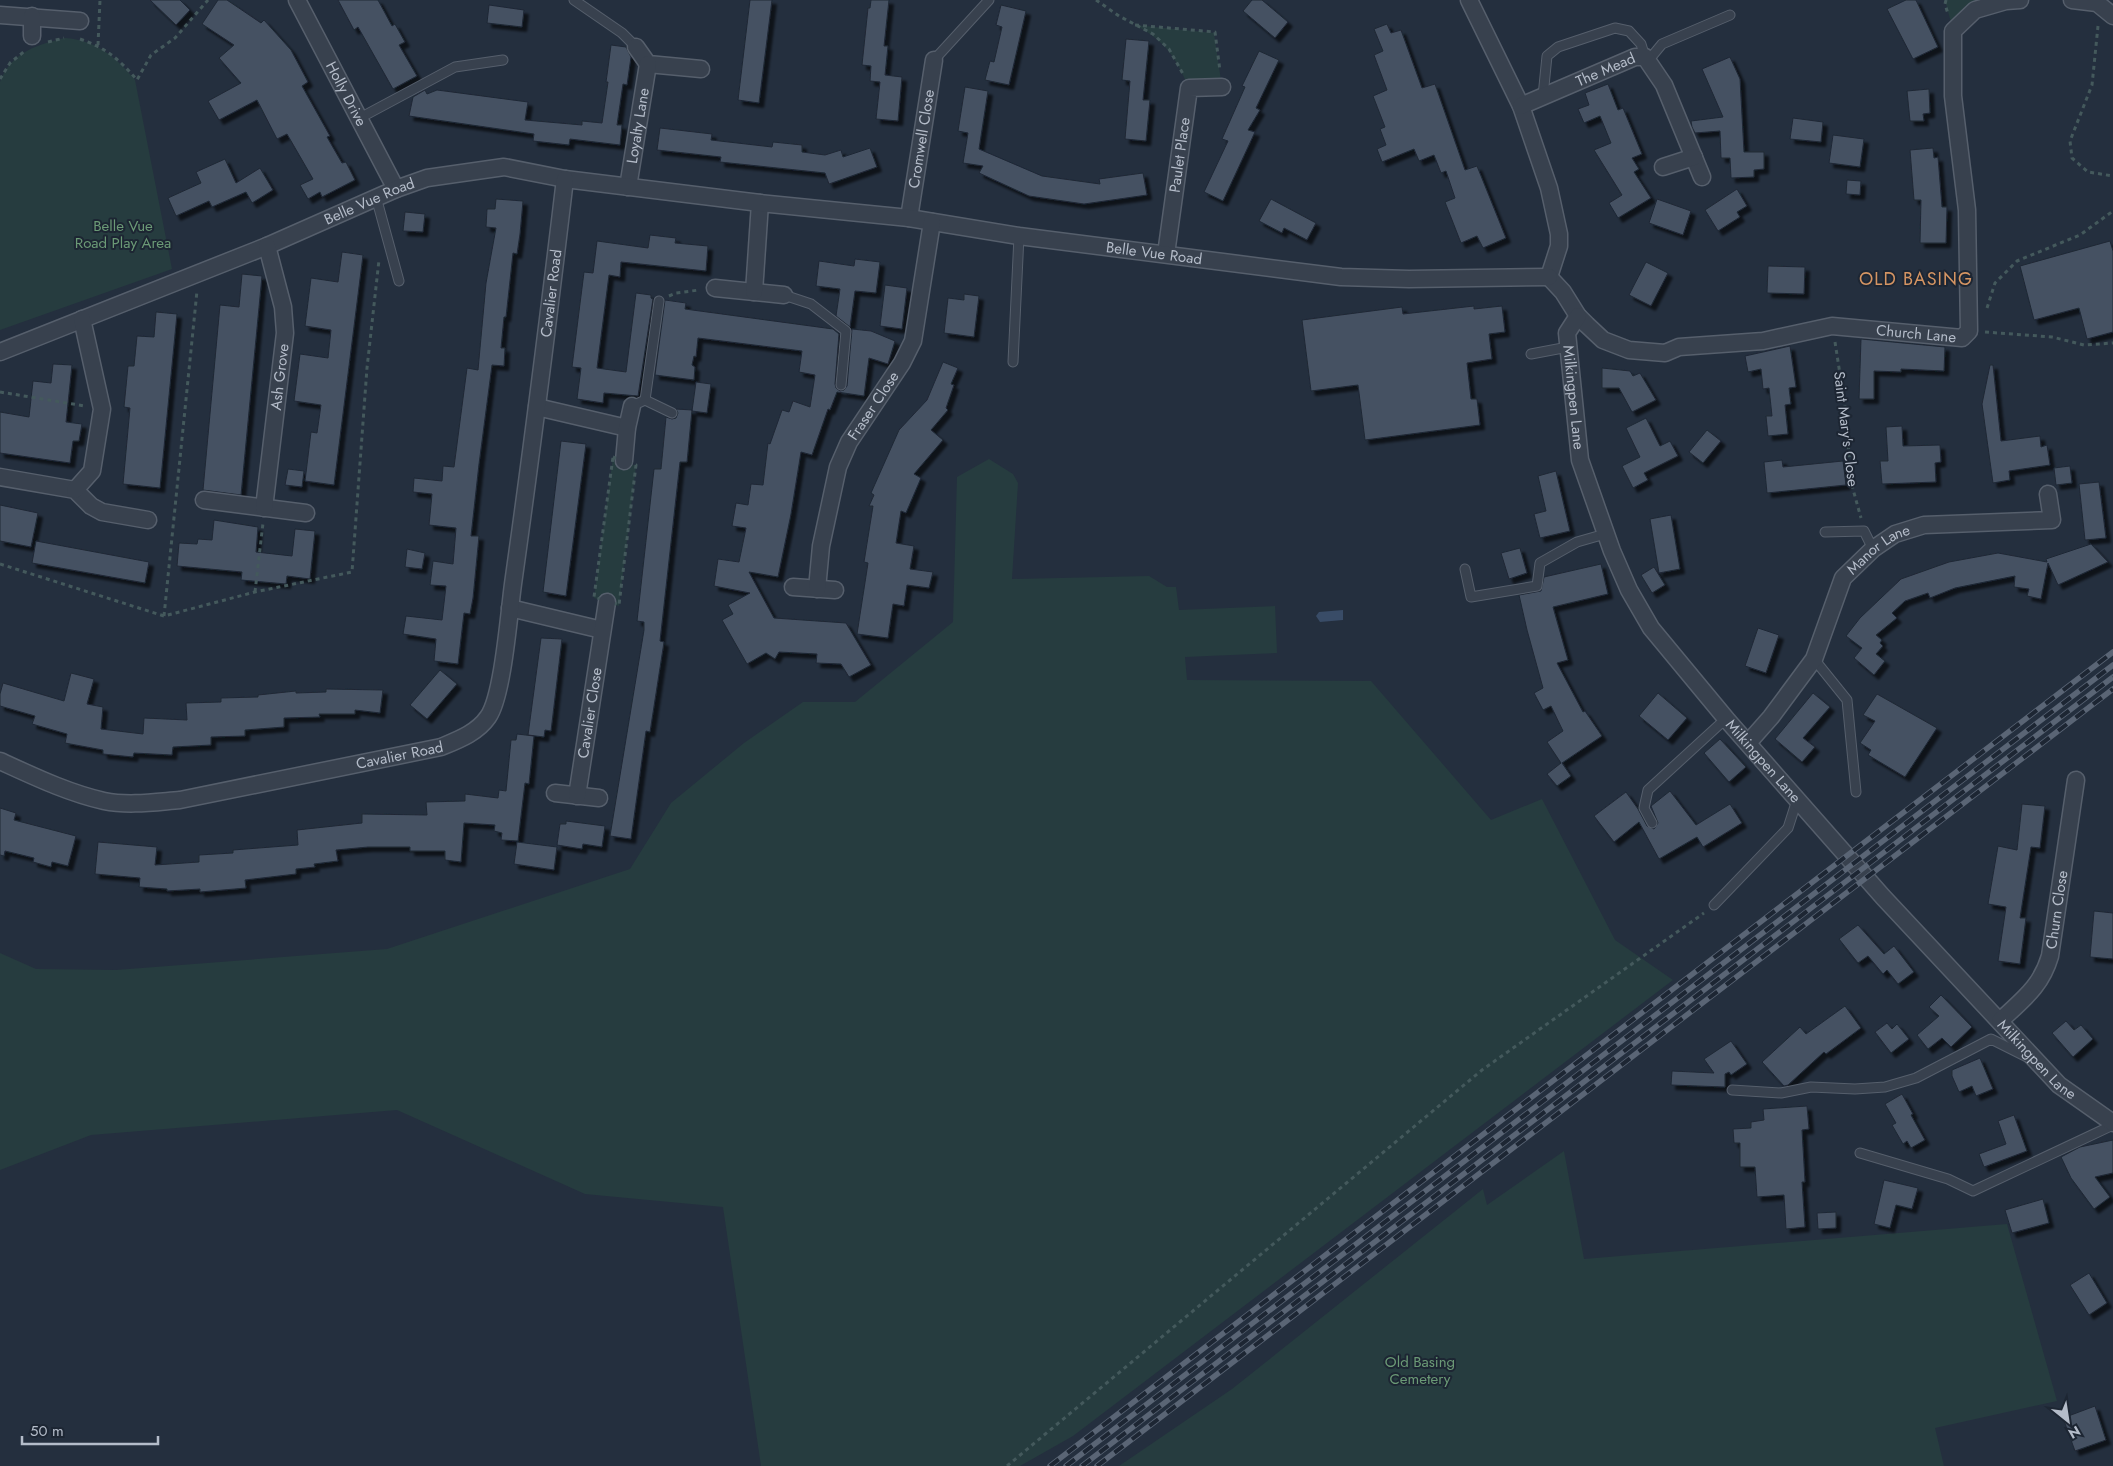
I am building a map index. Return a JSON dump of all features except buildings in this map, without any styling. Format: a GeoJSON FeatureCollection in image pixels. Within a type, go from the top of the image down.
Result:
{"type":"FeatureCollection","features":[{"type":"Feature","properties":{"kind":"street","name":"Holly Drive"},"geometry":{"type":"LineString","coordinates":[[297,0],[396,189]]}},
{"type":"Feature","properties":{"kind":"street"},"geometry":{"type":"LineString","coordinates":[[1469,0],[1521,106],[1549,188],[1560,246],[1549,277]]}},
{"type":"Feature","properties":{"kind":"street","name":"Church Lane"},"geometry":{"type":"LineString","coordinates":[[1549,277],[1563,292],[1578,316],[1603,340],[1628,350],[1665,354],[1679,347],[1763,341],[1832,326],[1962,338],[1969,331],[1967,210],[1953,96],[1953,31],[1975,10],[2006,1],[2020,0]]}},
{"type":"Feature","properties":{"kind":"street"},"geometry":{"type":"LineString","coordinates":[[2072,0],[2097,3],[2113,16]]}},
{"type":"Feature","properties":{"kind":"street"},"geometry":{"type":"LineString","coordinates":[[0,15],[80,21]]}},
{"type":"Feature","properties":{"kind":"street"},"geometry":{"type":"LineString","coordinates":[[32,16],[34,42]]}},
{"type":"Feature","properties":{"kind":"street"},"geometry":{"type":"LineString","coordinates":[[636,47],[648,64],[702,69]]}},
{"type":"Feature","properties":{"kind":"street","name":"The Mead"},"geometry":{"type":"LineString","coordinates":[[1521,106],[1635,57],[1646,59],[1664,85],[1702,177]]}},
{"type":"Feature","properties":{"kind":"street","name":"Cromwell Close"},"geometry":{"type":"LineString","coordinates":[[909,218],[934,60]]}},
{"type":"Feature","properties":{"kind":"street","name":"Loyalty Lane"},"geometry":{"type":"LineString","coordinates":[[628,187],[648,64]]}},
{"type":"Feature","properties":{"kind":"street"},"geometry":{"type":"LineString","coordinates":[[1189,88],[1222,87]]}},
{"type":"Feature","properties":{"kind":"street","name":"Paulet Place"},"geometry":{"type":"LineString","coordinates":[[1166,254],[1189,88]]}},
{"type":"Feature","properties":{"kind":"street"},"geometry":{"type":"LineString","coordinates":[[1663,167],[1694,157]]}},
{"type":"Feature","properties":{"kind":"street","name":"Belle Vue Road"},"geometry":{"type":"LineString","coordinates":[[0,352],[267,246],[396,189],[427,178],[504,167],[565,179],[760,203],[909,218],[1018,236],[1341,277],[1410,279],[1549,277]]}},
{"type":"Feature","properties":{"kind":"street","name":"Cavalier Road"},"geometry":{"type":"LineString","coordinates":[[0,761],[65,789],[104,801],[140,804],[180,800],[441,747],[468,735],[488,717],[498,691],[510,608],[565,179]]}},
{"type":"Feature","properties":{"kind":"street"},"geometry":{"type":"LineString","coordinates":[[754,292],[760,203]]}},
{"type":"Feature","properties":{"kind":"street","name":"Fraser Close"},"geometry":{"type":"LineString","coordinates":[[817,589],[821,546],[838,467],[849,442],[902,363],[913,342],[932,222]]}},
{"type":"Feature","properties":{"kind":"street","name":"Ash Grove"},"geometry":{"type":"LineString","coordinates":[[264,508],[285,333],[283,307],[267,246]]}},
{"type":"Feature","properties":{"kind":"street"},"geometry":{"type":"LineString","coordinates":[[715,288],[784,295]]}},
{"type":"Feature","properties":{"kind":"street","name":"Milkingpen Lane"},"geometry":{"type":"LineString","coordinates":[[1578,316],[1567,333],[1580,460],[1605,534],[1629,590],[1651,628],[1728,721],[1883,897],[2059,1085],[2113,1124]]}},
{"type":"Feature","properties":{"kind":"street"},"geometry":{"type":"LineString","coordinates":[[75,490],[92,471],[102,409],[82,319]]}},
{"type":"Feature","properties":{"kind":"street"},"geometry":{"type":"LineString","coordinates":[[624,461],[627,428],[638,403]]}},
{"type":"Feature","properties":{"kind":"street"},"geometry":{"type":"LineString","coordinates":[[537,407],[627,428]]}},
{"type":"Feature","properties":{"kind":"street"},"geometry":{"type":"LineString","coordinates":[[0,477],[75,490],[91,506],[102,512],[148,520]]}},
{"type":"Feature","properties":{"kind":"street","name":"Manor Lane"},"geometry":{"type":"LineString","coordinates":[[1748,743],[1771,717],[1814,658],[1843,578],[1873,549],[1895,534],[1924,525],[2052,520],[2048,494]]}},
{"type":"Feature","properties":{"kind":"street"},"geometry":{"type":"LineString","coordinates":[[204,500],[306,513]]}},
{"type":"Feature","properties":{"kind":"street"},"geometry":{"type":"LineString","coordinates":[[793,587],[835,590]]}},
{"type":"Feature","properties":{"kind":"street","name":"Cavalier Close"},"geometry":{"type":"LineString","coordinates":[[577,796],[607,602]]}},
{"type":"Feature","properties":{"kind":"street"},"geometry":{"type":"LineString","coordinates":[[510,608],[602,630]]}},
{"type":"Feature","properties":{"kind":"street","name":"Churn Close"},"geometry":{"type":"LineString","coordinates":[[2000,1022],[2036,987],[2045,973],[2050,956],[2076,780]]}},
{"type":"Feature","properties":{"kind":"street"},"geometry":{"type":"LineString","coordinates":[[555,793],[599,798]]}},
{"type":"Feature","properties":{"kind":"lane"},"geometry":{"type":"LineString","coordinates":[[574,0],[622,33],[636,47]]}},
{"type":"Feature","properties":{"kind":"lane"},"geometry":{"type":"LineString","coordinates":[[934,60],[989,0]]}},
{"type":"Feature","properties":{"kind":"lane"},"geometry":{"type":"LineString","coordinates":[[1543,96],[1547,56],[1558,48],[1615,28],[1629,31],[1641,44],[1646,59],[1662,44],[1730,15]]}},
{"type":"Feature","properties":{"kind":"lane"},"geometry":{"type":"LineString","coordinates":[[358,119],[455,67],[503,60]]}},
{"type":"Feature","properties":{"kind":"lane"},"geometry":{"type":"LineString","coordinates":[[376,197],[399,281]]}},
{"type":"Feature","properties":{"kind":"lane"},"geometry":{"type":"LineString","coordinates":[[1013,362],[1018,236]]}},
{"type":"Feature","properties":{"kind":"lane"},"geometry":{"type":"LineString","coordinates":[[784,295],[811,304],[846,331],[841,385]]}},
{"type":"Feature","properties":{"kind":"lane"},"geometry":{"type":"LineString","coordinates":[[659,301],[638,403],[672,412]]}},
{"type":"Feature","properties":{"kind":"lane"},"geometry":{"type":"LineString","coordinates":[[1531,354],[1568,347]]}},
{"type":"Feature","properties":{"kind":"lane"},"geometry":{"type":"LineString","coordinates":[[1825,532],[1864,531],[1873,549]]}},
{"type":"Feature","properties":{"kind":"lane"},"geometry":{"type":"LineString","coordinates":[[1465,569],[1471,596],[1538,586],[1540,563],[1577,542],[1605,534]]}},
{"type":"Feature","properties":{"kind":"lane"},"geometry":{"type":"LineString","coordinates":[[1814,658],[1847,700],[1856,792]]}},
{"type":"Feature","properties":{"kind":"lane"},"geometry":{"type":"LineString","coordinates":[[1652,823],[1644,808],[1648,790],[1720,724],[1728,721]]}},
{"type":"Feature","properties":{"kind":"lane"},"geometry":{"type":"LineString","coordinates":[[1714,906],[1788,828],[1797,800]]}},
{"type":"Feature","properties":{"kind":"lane"},"geometry":{"type":"LineString","coordinates":[[1732,1090],[1781,1093],[1811,1087],[1855,1089],[1884,1086],[1916,1078],[1991,1039],[2038,1062]]}},
{"type":"Feature","properties":{"kind":"lane"},"geometry":{"type":"LineString","coordinates":[[1860,1153],[1948,1178],[1973,1191],[2113,1124]]}},
{"type":"Feature","properties":{"kind":"path"},"geometry":{"type":"LineString","coordinates":[[98,45],[100,0]]}},
{"type":"Feature","properties":{"kind":"path"},"geometry":{"type":"LineString","coordinates":[[0,79],[10,63],[34,42],[65,38],[80,39],[98,45],[119,60],[137,80],[151,55],[174,38],[208,0]]}},
{"type":"Feature","properties":{"kind":"path"},"geometry":{"type":"LineString","coordinates":[[1096,0],[1119,16],[1153,34],[1169,49],[1189,88]]}},
{"type":"Feature","properties":{"kind":"path"},"geometry":{"type":"LineString","coordinates":[[2097,3],[2099,34],[2092,85],[2070,141],[2072,158],[2088,172],[2113,176]]}},
{"type":"Feature","properties":{"kind":"path"},"geometry":{"type":"LineString","coordinates":[[1136,25],[1215,32],[1222,87]]}},
{"type":"Feature","properties":{"kind":"path"},"geometry":{"type":"LineString","coordinates":[[1986,312],[1995,284],[2017,261],[2080,235],[2113,211]]}},
{"type":"Feature","properties":{"kind":"path"},"geometry":{"type":"LineString","coordinates":[[164,616],[199,273]]}},
{"type":"Feature","properties":{"kind":"path"},"geometry":{"type":"LineString","coordinates":[[659,301],[676,293],[715,288]]}},
{"type":"Feature","properties":{"kind":"path","name":"Saint Mary's Close"},"geometry":{"type":"LineString","coordinates":[[1832,326],[1846,413],[1851,482],[1864,531]]}},
{"type":"Feature","properties":{"kind":"path"},"geometry":{"type":"LineString","coordinates":[[1982,326],[1981,332],[2052,337],[2084,345],[2113,343]]}},
{"type":"Feature","properties":{"kind":"path"},"geometry":{"type":"LineString","coordinates":[[0,392],[102,409]]}},
{"type":"Feature","properties":{"kind":"path"},"geometry":{"type":"LineString","coordinates":[[613,457],[624,461],[636,465],[619,605],[594,597],[613,457]]}},
{"type":"Feature","properties":{"kind":"path"},"geometry":{"type":"LineString","coordinates":[[255,592],[264,508]]}},
{"type":"Feature","properties":{"kind":"path"},"geometry":{"type":"LineString","coordinates":[[1007,1466],[1482,1070],[1714,906]]}},
{"type":"Feature","properties":{"kind":"green space"},"geometry":{"type":"Polygon","coordinates":[[[1945,0],[2011,0],[1953,30],[1945,0]]]}},
{"type":"Feature","properties":{"kind":"green space"},"geometry":{"type":"Polygon","coordinates":[[[1135,25],[1214,33],[1222,87],[1189,88],[1169,51],[1146,31],[1135,25]]]}},
{"type":"Feature","properties":{"kind":"green space","name":"Belle Vue Road Play Area"},"geometry":{"type":"Polygon","coordinates":[[[65,38],[76,39],[96,46],[113,57],[135,80],[172,269],[0,330],[0,82],[11,63],[26,51],[65,38]]]}},
{"type":"Feature","properties":{"kind":"green space"},"geometry":{"type":"Polygon","coordinates":[[[613,457],[636,466],[619,606],[594,598],[613,457]]]}},
{"type":"Feature","properties":{"kind":"green space"},"geometry":{"type":"Polygon","coordinates":[[[989,459],[1013,474],[1018,483],[1012,579],[1149,576],[1167,587],[1176,587],[1179,610],[1275,606],[1277,653],[1185,657],[1187,680],[1371,681],[1491,820],[1542,799],[1615,940],[1673,980],[1073,1436],[1020,1466],[761,1466],[723,1207],[585,1194],[397,1110],[91,1135],[0,1170],[0,953],[36,969],[116,970],[387,949],[630,869],[671,803],[744,743],[803,702],[855,702],[953,622],[957,477],[989,459]]]}},
{"type":"Feature","properties":{"kind":"green space","name":"Old Basing Cemetery"},"geometry":{"type":"Polygon","coordinates":[[[1564,1151],[1584,1259],[2007,1224],[2057,1401],[1935,1428],[1944,1466],[1119,1466],[1232,1389],[1483,1189],[1487,1205],[1564,1151]]]}},
{"type":"Feature","properties":{"kind":"water"},"geometry":{"type":"Polygon","coordinates":[[[1343,610],[1343,620],[1320,622],[1316,616],[1319,612],[1343,610]]]}},
{"type":"Feature","properties":{"kind":"railway"},"geometry":{"type":"LineString","coordinates":[[1050,1466],[2113,652]]}},
{"type":"Feature","properties":{"kind":"railway"},"geometry":{"type":"LineString","coordinates":[[1066,1466],[2113,665]]}},
{"type":"Feature","properties":{"kind":"railway"},"geometry":{"type":"LineString","coordinates":[[1082,1466],[2113,677]]}},
{"type":"Feature","properties":{"kind":"railway"},"geometry":{"type":"LineString","coordinates":[[1097,1466],[2113,689]]}},
{"type":"Feature","properties":{"kind":"district","name":"OLD BASING"},"geometry":{"type":"Point","coordinates":[1916,279]}}]}
